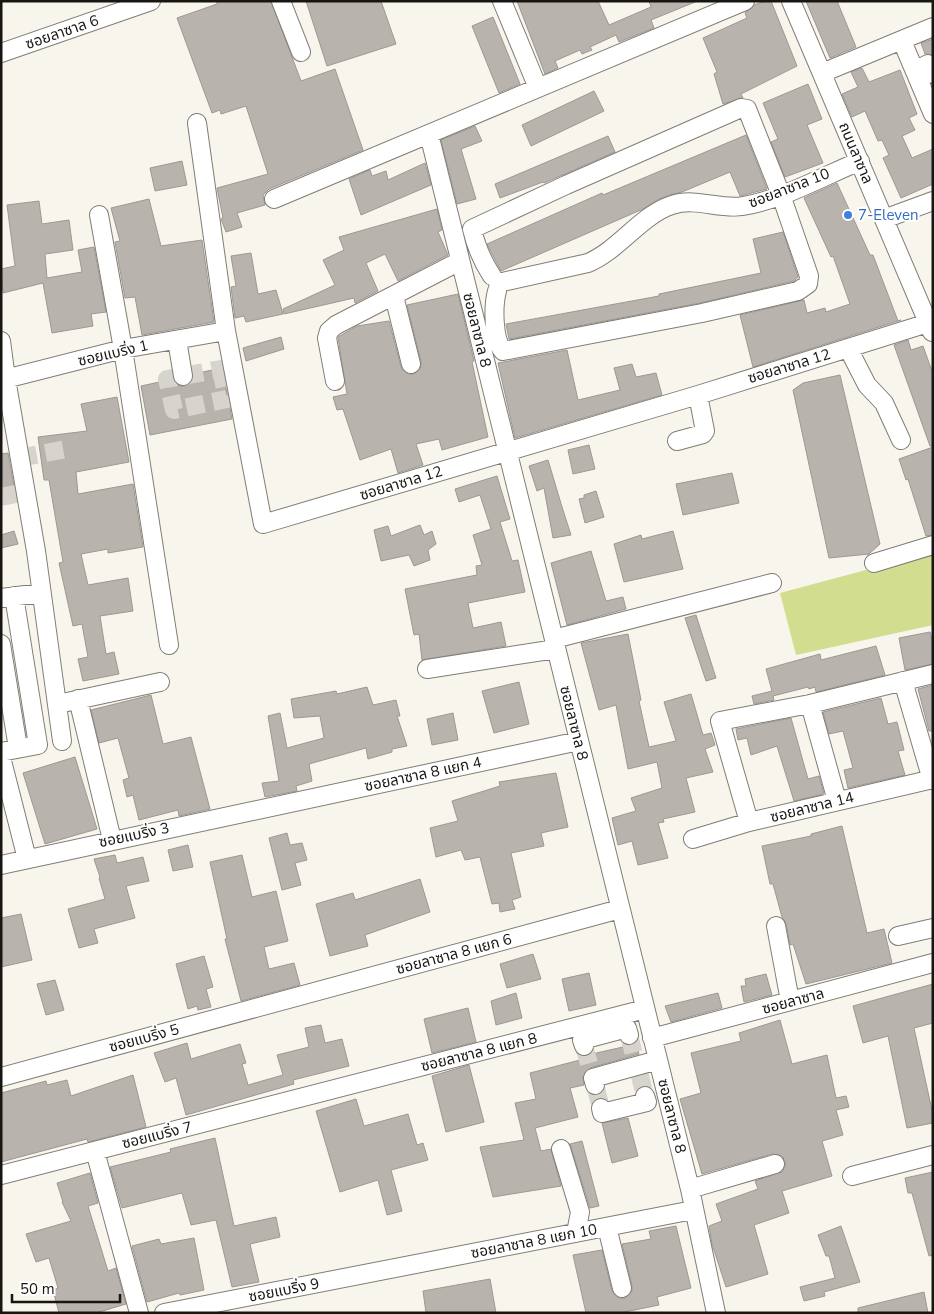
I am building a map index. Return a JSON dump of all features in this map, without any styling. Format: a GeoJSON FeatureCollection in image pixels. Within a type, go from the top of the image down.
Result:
{"type":"FeatureCollection","features":[{"type":"Feature","properties":{"kind":"street","name":"ซอยลาซาล 6"},"geometry":{"type":"LineString","coordinates":[[1,53],[151,1]]}},
{"type":"Feature","properties":{"kind":"street"},"geometry":{"type":"LineString","coordinates":[[281,1],[301,52]]}},
{"type":"Feature","properties":{"kind":"street"},"geometry":{"type":"LineString","coordinates":[[502,1],[538,88]]}},
{"type":"Feature","properties":{"kind":"street"},"geometry":{"type":"LineString","coordinates":[[274,199],[745,1]]}},
{"type":"Feature","properties":{"kind":"street","name":"ถนนลาซาล"},"geometry":{"type":"LineString","coordinates":[[791,1],[931,329]]}},
{"type":"Feature","properties":{"kind":"street"},"geometry":{"type":"LineString","coordinates":[[822,73],[933,27]]}},
{"type":"Feature","properties":{"kind":"street"},"geometry":{"type":"LineString","coordinates":[[902,41],[915,71],[928,91],[933,114]]}},
{"type":"Feature","properties":{"kind":"street"},"geometry":{"type":"LineString","coordinates":[[915,71],[928,64],[933,74]]}},
{"type":"Feature","properties":{"kind":"street"},"geometry":{"type":"LineString","coordinates":[[741,108],[747,109],[781,195],[809,276],[808,284],[798,291],[702,313],[503,351],[499,346],[494,305],[496,283],[484,264],[472,229],[566,185],[741,108]]}},
{"type":"Feature","properties":{"kind":"street","name":"ซอยลาซาล 12"},"geometry":{"type":"LineString","coordinates":[[197,123],[226,331],[263,524],[698,395],[848,348],[931,329]]}},
{"type":"Feature","properties":{"kind":"street","name":"ซอยลาซาล 8"},"geometry":{"type":"LineString","coordinates":[[428,134],[690,1189],[716,1313]]}},
{"type":"Feature","properties":{"kind":"street","name":"ซอยลาซาล 10"},"geometry":{"type":"LineString","coordinates":[[496,283],[588,263],[601,258],[652,216],[671,205],[688,202],[741,206],[781,195],[860,161]]}},
{"type":"Feature","properties":{"kind":"street"},"geometry":{"type":"LineString","coordinates":[[884,219],[933,201]]}},
{"type":"Feature","properties":{"kind":"street"},"geometry":{"type":"LineString","coordinates":[[99,215],[123,349],[169,645]]}},
{"type":"Feature","properties":{"kind":"street"},"geometry":{"type":"LineString","coordinates":[[335,381],[327,338],[329,331],[336,325],[460,261]]}},
{"type":"Feature","properties":{"kind":"street","name":"ซอยลาซาล 10"},"geometry":{"type":"LineString","coordinates":[[464,279],[485,274],[496,283]]}},
{"type":"Feature","properties":{"kind":"street","name":"ซอยลาซาล 10"},"geometry":{"type":"LineString","coordinates":[[470,301],[490,296],[496,283]]}},
{"type":"Feature","properties":{"kind":"street"},"geometry":{"type":"LineString","coordinates":[[394,296],[411,364]]}},
{"type":"Feature","properties":{"kind":"street","name":"ซอยแบริ่ง 1"},"geometry":{"type":"LineString","coordinates":[[4,380],[123,349],[226,331]]}},
{"type":"Feature","properties":{"kind":"street"},"geometry":{"type":"LineString","coordinates":[[177,340],[184,376]]}},
{"type":"Feature","properties":{"kind":"street"},"geometry":{"type":"LineString","coordinates":[[1,341],[4,380],[42,593],[62,741]]}},
{"type":"Feature","properties":{"kind":"street"},"geometry":{"type":"LineString","coordinates":[[848,348],[866,385],[884,404],[900,440]]}},
{"type":"Feature","properties":{"kind":"street"},"geometry":{"type":"LineString","coordinates":[[677,441],[706,432],[698,395]]}},
{"type":"Feature","properties":{"kind":"street"},"geometry":{"type":"LineString","coordinates":[[874,563],[933,545]]}},
{"type":"Feature","properties":{"kind":"street"},"geometry":{"type":"LineString","coordinates":[[427,669],[555,644],[772,583]]}},
{"type":"Feature","properties":{"kind":"street"},"geometry":{"type":"LineString","coordinates":[[1,644],[10,750],[38,745],[8,597],[42,593]]}},
{"type":"Feature","properties":{"kind":"street"},"geometry":{"type":"LineString","coordinates":[[749,822],[720,721],[810,704],[933,674]]}},
{"type":"Feature","properties":{"kind":"street"},"geometry":{"type":"LineString","coordinates":[[903,681],[932,780]]}},
{"type":"Feature","properties":{"kind":"street"},"geometry":{"type":"LineString","coordinates":[[57,704],[160,682]]}},
{"type":"Feature","properties":{"kind":"street"},"geometry":{"type":"LineString","coordinates":[[78,699],[112,840]]}},
{"type":"Feature","properties":{"kind":"street"},"geometry":{"type":"LineString","coordinates":[[810,704],[837,801]]}},
{"type":"Feature","properties":{"kind":"street","name":"ซอยลาซาล 8 แยก 4"},"geometry":{"type":"LineString","coordinates":[[268,807],[579,742]]}},
{"type":"Feature","properties":{"kind":"street"},"geometry":{"type":"LineString","coordinates":[[1,757],[27,859]]}},
{"type":"Feature","properties":{"kind":"street","name":"ซอยลาซาล 14"},"geometry":{"type":"LineString","coordinates":[[692,840],[749,822],[932,780]]}},
{"type":"Feature","properties":{"kind":"street","name":"ซอยแบริ่ง 3"},"geometry":{"type":"LineString","coordinates":[[1,865],[268,807]]}},
{"type":"Feature","properties":{"kind":"street","name":"ซอยลาซาล 8 แยก 6"},"geometry":{"type":"LineString","coordinates":[[287,999],[620,909]]}},
{"type":"Feature","properties":{"kind":"street"},"geometry":{"type":"LineString","coordinates":[[776,926],[790,1001]]}},
{"type":"Feature","properties":{"kind":"street"},"geometry":{"type":"LineString","coordinates":[[898,936],[933,928]]}},
{"type":"Feature","properties":{"kind":"street","name":"ซอยลาซาล"},"geometry":{"type":"LineString","coordinates":[[652,1038],[933,963]]}},
{"type":"Feature","properties":{"kind":"street","name":"ซอยแบริ่ง 5"},"geometry":{"type":"LineString","coordinates":[[1,1077],[287,999]]}},
{"type":"Feature","properties":{"kind":"street","name":"ซอยลาซาล 8 แยก 8"},"geometry":{"type":"LineString","coordinates":[[312,1095],[645,1009]]}},
{"type":"Feature","properties":{"kind":"street"},"geometry":{"type":"LineString","coordinates":[[584,1046],[582,1040],[627,1028],[628,1035]]}},
{"type":"Feature","properties":{"kind":"street"},"geometry":{"type":"LineString","coordinates":[[595,1085],[593,1078],[638,1069],[658,1060]]}},
{"type":"Feature","properties":{"kind":"street","name":"ซอยแบริ่ง 7"},"geometry":{"type":"LineString","coordinates":[[1,1174],[312,1095]]}},
{"type":"Feature","properties":{"kind":"street"},"geometry":{"type":"LineString","coordinates":[[601,1108],[602,1113],[647,1102],[645,1096]]}},
{"type":"Feature","properties":{"kind":"street"},"geometry":{"type":"LineString","coordinates":[[561,1149],[580,1212],[576,1233]]}},
{"type":"Feature","properties":{"kind":"street"},"geometry":{"type":"LineString","coordinates":[[95,1150],[139,1313]]}},
{"type":"Feature","properties":{"kind":"street"},"geometry":{"type":"LineString","coordinates":[[852,1176],[933,1155]]}},
{"type":"Feature","properties":{"kind":"street"},"geometry":{"type":"LineString","coordinates":[[690,1189],[775,1164]]}},
{"type":"Feature","properties":{"kind":"street","name":"ซอยลาซาล 8 แยก 10"},"geometry":{"type":"LineString","coordinates":[[374,1272],[693,1210]]}},
{"type":"Feature","properties":{"kind":"street"},"geometry":{"type":"LineString","coordinates":[[607,1227],[622,1288]]}},
{"type":"Feature","properties":{"kind":"street","name":"ซอยแบริ่ง 9"},"geometry":{"type":"LineString","coordinates":[[164,1313],[374,1272]]}},
{"type":"Feature","properties":{"kind":"green space"},"geometry":{"type":"Polygon","coordinates":[[[933,552],[933,625],[796,655],[780,593],[933,552]]]}},
{"type":"Feature","properties":{"kind":"building"},"geometry":{"type":"Polygon","coordinates":[[[217,1],[271,1],[301,81],[335,69],[363,150],[269,189],[263,195],[265,205],[237,213],[242,227],[226,232],[221,219],[223,218],[217,188],[268,174],[246,106],[221,114],[220,110],[212,113],[177,18],[217,4],[217,1]]]}},
{"type":"Feature","properties":{"kind":"building"},"geometry":{"type":"Polygon","coordinates":[[[306,1],[381,1],[396,44],[327,66],[306,1]]]}},
{"type":"Feature","properties":{"kind":"building"},"geometry":{"type":"Polygon","coordinates":[[[517,1],[598,1],[609,25],[651,7],[649,1],[695,2],[651,20],[654,28],[619,42],[616,35],[590,47],[592,50],[582,54],[580,50],[555,61],[558,68],[545,74],[517,1]]]}},
{"type":"Feature","properties":{"kind":"building"},"geometry":{"type":"Polygon","coordinates":[[[771,1],[797,66],[741,94],[743,98],[723,104],[714,74],[717,72],[703,38],[747,18],[745,13],[754,5],[771,1]]]}},
{"type":"Feature","properties":{"kind":"building"},"geometry":{"type":"Polygon","coordinates":[[[806,1],[837,1],[856,47],[830,58],[806,1]]]}},
{"type":"Feature","properties":{"kind":"building"},"geometry":{"type":"Polygon","coordinates":[[[493,17],[520,84],[499,93],[472,26],[493,17]]]}},
{"type":"Feature","properties":{"kind":"building"},"geometry":{"type":"Polygon","coordinates":[[[933,39],[933,55],[925,54],[921,43],[933,39]]]}},
{"type":"Feature","properties":{"kind":"building"},"geometry":{"type":"Polygon","coordinates":[[[862,68],[869,82],[900,70],[917,114],[909,118],[915,130],[902,136],[912,158],[933,149],[933,184],[901,198],[883,158],[889,155],[882,140],[878,141],[865,111],[852,117],[842,94],[858,87],[851,72],[862,68]]]}},
{"type":"Feature","properties":{"kind":"building"},"geometry":{"type":"Polygon","coordinates":[[[808,84],[822,119],[807,125],[823,163],[785,177],[771,142],[778,139],[763,103],[808,84]]]}},
{"type":"Feature","properties":{"kind":"building"},"geometry":{"type":"Polygon","coordinates":[[[594,91],[604,111],[531,146],[522,125],[594,91]]]}},
{"type":"Feature","properties":{"kind":"building"},"geometry":{"type":"Polygon","coordinates":[[[475,126],[482,141],[461,149],[476,199],[457,204],[441,140],[475,126]]]}},
{"type":"Feature","properties":{"kind":"building"},"geometry":{"type":"Polygon","coordinates":[[[746,135],[767,189],[740,196],[730,172],[657,200],[643,209],[501,271],[487,244],[602,193],[603,195],[746,135]]]}},
{"type":"Feature","properties":{"kind":"building"},"geometry":{"type":"Polygon","coordinates":[[[608,136],[615,152],[544,183],[500,198],[495,184],[608,136]]]}},
{"type":"Feature","properties":{"kind":"building"},"geometry":{"type":"Polygon","coordinates":[[[182,161],[187,185],[155,191],[150,168],[182,161]]]}},
{"type":"Feature","properties":{"kind":"building"},"geometry":{"type":"Polygon","coordinates":[[[425,163],[431,185],[361,215],[349,179],[370,170],[372,176],[386,171],[388,180],[425,163]]]}},
{"type":"Feature","properties":{"kind":"building"},"geometry":{"type":"Polygon","coordinates":[[[837,183],[870,255],[873,255],[898,321],[753,367],[740,315],[804,300],[807,313],[825,308],[826,312],[850,304],[833,256],[831,257],[804,198],[837,183]]]}},
{"type":"Feature","properties":{"kind":"building"},"geometry":{"type":"Polygon","coordinates":[[[149,199],[161,246],[202,240],[214,322],[142,335],[135,297],[125,298],[115,242],[120,241],[111,208],[149,199]]]}},
{"type":"Feature","properties":{"kind":"building"},"geometry":{"type":"Polygon","coordinates":[[[39,201],[42,224],[69,220],[73,250],[45,254],[47,278],[82,272],[78,250],[94,247],[106,312],[91,314],[93,326],[52,333],[43,283],[3,293],[1,269],[15,266],[7,205],[39,201]]]}},
{"type":"Feature","properties":{"kind":"building"},"geometry":{"type":"Polygon","coordinates":[[[437,209],[442,230],[438,232],[448,255],[398,281],[385,254],[366,263],[378,291],[355,303],[354,298],[284,314],[283,309],[335,285],[323,260],[344,250],[339,237],[437,209]]]}},
{"type":"Feature","properties":{"kind":"building"},"geometry":{"type":"Polygon","coordinates":[[[783,232],[798,277],[794,281],[700,303],[509,339],[506,324],[659,296],[659,294],[761,273],[753,239],[783,232]]]}},
{"type":"Feature","properties":{"kind":"building"},"geometry":{"type":"Polygon","coordinates":[[[251,253],[258,294],[276,290],[283,314],[246,322],[244,316],[235,318],[231,287],[236,286],[231,256],[251,253]]]}},
{"type":"Feature","properties":{"kind":"building"},"geometry":{"type":"Polygon","coordinates":[[[458,294],[474,361],[472,362],[488,437],[442,450],[439,439],[416,444],[423,465],[398,473],[391,449],[360,460],[343,409],[337,410],[333,397],[347,394],[338,337],[357,326],[389,321],[401,367],[408,374],[414,374],[421,367],[421,362],[407,305],[458,294]]]}},
{"type":"Feature","properties":{"kind":"building"},"geometry":{"type":"Polygon","coordinates":[[[281,337],[284,349],[246,361],[243,348],[281,337]]]}},
{"type":"Feature","properties":{"kind":"building"},"geometry":{"type":"Polygon","coordinates":[[[908,340],[911,350],[923,346],[933,374],[933,446],[930,446],[894,345],[908,340]]]}},
{"type":"Feature","properties":{"kind":"building"},"geometry":{"type":"Polygon","coordinates":[[[567,350],[578,400],[620,390],[614,368],[632,364],[636,377],[656,373],[662,395],[515,438],[498,363],[567,350]]]}},
{"type":"Feature","properties":{"kind":"building"},"geometry":{"type":"Polygon","coordinates":[[[222,368],[232,419],[150,435],[141,386],[173,379],[179,386],[185,386],[193,380],[193,374],[222,368]]]}},
{"type":"Feature","properties":{"kind":"building"},"geometry":{"type":"Polygon","coordinates":[[[840,375],[880,544],[869,554],[829,558],[793,390],[803,383],[840,375]]]}},
{"type":"Feature","properties":{"kind":"building"},"geometry":{"type":"Polygon","coordinates":[[[117,397],[129,462],[76,472],[78,494],[133,484],[143,547],[108,553],[108,549],[81,554],[88,585],[128,578],[133,611],[100,616],[106,654],[114,652],[119,674],[83,681],[78,659],[88,657],[82,624],[73,626],[59,563],[63,562],[49,480],[44,480],[38,437],[87,431],[81,404],[117,397]]]}},
{"type":"Feature","properties":{"kind":"building"},"geometry":{"type":"Polygon","coordinates":[[[589,445],[595,469],[573,474],[568,450],[589,445]]]}},
{"type":"Feature","properties":{"kind":"building"},"geometry":{"type":"Polygon","coordinates":[[[933,447],[933,535],[926,536],[908,479],[906,480],[899,459],[933,447]]]}},
{"type":"Feature","properties":{"kind":"building"},"geometry":{"type":"Polygon","coordinates":[[[8,453],[16,497],[1,498],[1,454],[8,453]]]}},
{"type":"Feature","properties":{"kind":"building"},"geometry":{"type":"Polygon","coordinates":[[[548,460],[571,535],[553,538],[544,488],[537,491],[529,466],[548,460]]]}},
{"type":"Feature","properties":{"kind":"building"},"geometry":{"type":"Polygon","coordinates":[[[732,473],[739,503],[683,515],[676,484],[732,473]]]}},
{"type":"Feature","properties":{"kind":"building"},"geometry":{"type":"Polygon","coordinates":[[[497,476],[510,519],[500,522],[512,561],[518,560],[525,592],[468,603],[473,628],[501,622],[506,646],[422,660],[419,634],[414,635],[405,589],[477,575],[476,566],[482,565],[473,535],[491,529],[480,495],[459,502],[455,489],[497,476]]]}},
{"type":"Feature","properties":{"kind":"building"},"geometry":{"type":"Polygon","coordinates":[[[596,491],[604,517],[585,523],[579,499],[596,491]]]}},
{"type":"Feature","properties":{"kind":"building"},"geometry":{"type":"Polygon","coordinates":[[[420,525],[424,535],[432,531],[436,544],[428,550],[430,560],[414,566],[409,555],[381,561],[374,530],[388,526],[391,536],[420,525]]]}},
{"type":"Feature","properties":{"kind":"building"},"geometry":{"type":"Polygon","coordinates":[[[14,531],[18,544],[1,548],[1,535],[14,531]]]}},
{"type":"Feature","properties":{"kind":"building"},"geometry":{"type":"Polygon","coordinates":[[[673,531],[683,569],[624,582],[614,544],[641,535],[642,539],[673,531]]]}},
{"type":"Feature","properties":{"kind":"building"},"geometry":{"type":"Polygon","coordinates":[[[591,551],[606,601],[623,597],[626,609],[567,625],[551,563],[591,551]]]}},
{"type":"Feature","properties":{"kind":"building"},"geometry":{"type":"Polygon","coordinates":[[[696,615],[716,678],[706,681],[685,618],[696,615]]]}},
{"type":"Feature","properties":{"kind":"building"},"geometry":{"type":"Polygon","coordinates":[[[930,632],[933,644],[933,664],[905,670],[899,638],[930,632]]]}},
{"type":"Feature","properties":{"kind":"building"},"geometry":{"type":"Polygon","coordinates":[[[628,634],[649,747],[676,741],[664,702],[691,694],[703,735],[711,733],[715,745],[705,749],[713,772],[686,778],[695,812],[663,819],[664,822],[658,823],[668,858],[638,865],[632,841],[618,845],[612,818],[636,811],[631,798],[662,788],[657,762],[628,769],[616,705],[599,710],[581,643],[628,634]]]}},
{"type":"Feature","properties":{"kind":"building"},"geometry":{"type":"Polygon","coordinates":[[[876,646],[885,675],[816,692],[815,687],[809,689],[808,687],[773,696],[774,700],[754,704],[752,696],[772,691],[766,669],[820,654],[821,660],[876,646]]]}},
{"type":"Feature","properties":{"kind":"building"},"geometry":{"type":"Polygon","coordinates":[[[519,682],[529,724],[494,733],[482,691],[519,682]]]}},
{"type":"Feature","properties":{"kind":"building"},"geometry":{"type":"Polygon","coordinates":[[[933,685],[933,731],[929,731],[918,689],[933,685]]]}},
{"type":"Feature","properties":{"kind":"building"},"geometry":{"type":"Polygon","coordinates":[[[367,687],[373,705],[396,700],[400,716],[397,716],[407,746],[392,749],[392,752],[368,759],[366,748],[309,764],[312,781],[296,786],[297,791],[265,797],[262,783],[279,781],[268,716],[280,713],[287,748],[324,738],[320,716],[294,718],[291,699],[336,691],[337,694],[367,687]]]}},
{"type":"Feature","properties":{"kind":"building"},"geometry":{"type":"Polygon","coordinates":[[[151,695],[163,744],[191,737],[210,809],[179,816],[178,810],[139,820],[133,795],[127,797],[123,780],[129,778],[118,738],[99,743],[91,710],[151,695]]]}},
{"type":"Feature","properties":{"kind":"building"},"geometry":{"type":"Polygon","coordinates":[[[881,698],[888,724],[897,722],[904,750],[898,751],[905,775],[848,788],[844,770],[853,768],[843,731],[829,734],[823,712],[881,698]]]}},
{"type":"Feature","properties":{"kind":"building"},"geometry":{"type":"Polygon","coordinates":[[[453,713],[458,740],[432,745],[427,719],[453,713]]]}},
{"type":"Feature","properties":{"kind":"building"},"geometry":{"type":"Polygon","coordinates":[[[791,718],[808,779],[819,776],[824,794],[794,801],[777,746],[751,755],[747,738],[738,740],[736,729],[791,718]]]}},
{"type":"Feature","properties":{"kind":"building"},"geometry":{"type":"Polygon","coordinates":[[[75,757],[97,829],[45,844],[23,773],[75,757]]]}},
{"type":"Feature","properties":{"kind":"building"},"geometry":{"type":"Polygon","coordinates":[[[556,773],[568,827],[541,833],[544,846],[511,853],[521,897],[512,900],[515,909],[500,912],[499,903],[492,904],[480,857],[465,860],[461,850],[436,857],[430,828],[458,821],[452,801],[500,786],[499,782],[556,773]]]}},
{"type":"Feature","properties":{"kind":"building"},"geometry":{"type":"Polygon","coordinates":[[[842,826],[867,933],[884,929],[892,963],[806,984],[793,944],[790,945],[786,924],[782,917],[773,884],[770,884],[762,846],[811,836],[811,834],[842,826]]]}},
{"type":"Feature","properties":{"kind":"building"},"geometry":{"type":"Polygon","coordinates":[[[287,833],[290,845],[302,843],[307,860],[295,863],[301,885],[282,890],[269,838],[287,833]]]}},
{"type":"Feature","properties":{"kind":"building"},"geometry":{"type":"Polygon","coordinates":[[[188,845],[193,867],[173,871],[168,850],[188,845]]]}},
{"type":"Feature","properties":{"kind":"building"},"geometry":{"type":"Polygon","coordinates":[[[115,855],[117,863],[143,857],[149,881],[126,886],[135,918],[94,929],[98,943],[79,948],[68,909],[105,899],[94,859],[115,855]]]}},
{"type":"Feature","properties":{"kind":"building"},"geometry":{"type":"Polygon","coordinates":[[[242,855],[252,897],[276,891],[288,941],[264,947],[269,969],[294,963],[300,985],[241,1001],[225,939],[227,939],[210,862],[242,855]]]}},
{"type":"Feature","properties":{"kind":"building"},"geometry":{"type":"Polygon","coordinates":[[[420,879],[430,912],[365,935],[368,946],[330,956],[316,904],[353,893],[355,900],[420,879]]]}},
{"type":"Feature","properties":{"kind":"building"},"geometry":{"type":"Polygon","coordinates":[[[21,914],[32,960],[1,967],[1,918],[21,914]]]}},
{"type":"Feature","properties":{"kind":"building"},"geometry":{"type":"Polygon","coordinates":[[[533,954],[541,979],[507,988],[500,964],[533,954]]]}},
{"type":"Feature","properties":{"kind":"building"},"geometry":{"type":"Polygon","coordinates":[[[204,956],[213,987],[206,989],[211,1007],[198,1010],[197,1006],[188,1009],[176,964],[204,956]]]}},
{"type":"Feature","properties":{"kind":"building"},"geometry":{"type":"Polygon","coordinates":[[[589,973],[596,1005],[569,1011],[562,979],[589,973]]]}},
{"type":"Feature","properties":{"kind":"building"},"geometry":{"type":"Polygon","coordinates":[[[766,974],[772,995],[744,1002],[741,986],[746,986],[745,979],[766,974]]]}},
{"type":"Feature","properties":{"kind":"building"},"geometry":{"type":"Polygon","coordinates":[[[55,980],[64,1010],[46,1015],[37,984],[55,980]]]}},
{"type":"Feature","properties":{"kind":"building"},"geometry":{"type":"Polygon","coordinates":[[[933,984],[933,1023],[914,1028],[933,1115],[933,1123],[907,1128],[888,1036],[863,1043],[853,1006],[933,984]]]}},
{"type":"Feature","properties":{"kind":"building"},"geometry":{"type":"Polygon","coordinates":[[[516,993],[522,1018],[496,1025],[491,1001],[516,993]]]}},
{"type":"Feature","properties":{"kind":"building"},"geometry":{"type":"Polygon","coordinates":[[[718,993],[722,1008],[671,1022],[665,1006],[718,993]]]}},
{"type":"Feature","properties":{"kind":"building"},"geometry":{"type":"Polygon","coordinates":[[[468,1008],[476,1042],[432,1053],[424,1019],[468,1008]]]}},
{"type":"Feature","properties":{"kind":"building"},"geometry":{"type":"Polygon","coordinates":[[[780,1020],[792,1064],[827,1055],[836,1098],[846,1096],[849,1107],[836,1110],[843,1135],[822,1141],[832,1176],[782,1191],[789,1213],[754,1225],[768,1274],[726,1287],[712,1244],[709,1226],[722,1221],[716,1204],[758,1189],[755,1181],[782,1172],[785,1167],[785,1161],[782,1156],[772,1154],[702,1174],[680,1099],[701,1093],[691,1053],[741,1041],[739,1033],[780,1020]]]}},
{"type":"Feature","properties":{"kind":"building"},"geometry":{"type":"Polygon","coordinates":[[[321,1025],[325,1043],[342,1039],[349,1066],[293,1080],[294,1084],[186,1115],[176,1078],[165,1082],[154,1053],[187,1043],[191,1059],[240,1044],[246,1063],[242,1064],[248,1085],[283,1075],[277,1055],[309,1047],[305,1028],[321,1025]]]}},
{"type":"Feature","properties":{"kind":"building"},"geometry":{"type":"Polygon","coordinates":[[[636,1044],[639,1054],[590,1068],[583,1075],[584,1085],[570,1088],[578,1117],[535,1128],[541,1151],[551,1149],[561,1186],[493,1197],[480,1147],[524,1140],[515,1103],[536,1099],[530,1073],[580,1060],[579,1057],[636,1044]]]}},
{"type":"Feature","properties":{"kind":"building"},"geometry":{"type":"Polygon","coordinates":[[[469,1065],[484,1122],[446,1132],[432,1076],[469,1065]]]}},
{"type":"Feature","properties":{"kind":"building"},"geometry":{"type":"Polygon","coordinates":[[[133,1075],[146,1127],[88,1142],[87,1139],[1,1162],[1,1093],[46,1081],[47,1085],[67,1080],[71,1096],[133,1075]]]}},
{"type":"Feature","properties":{"kind":"building"},"geometry":{"type":"Polygon","coordinates":[[[356,1099],[364,1126],[408,1114],[417,1145],[423,1143],[428,1160],[391,1170],[402,1211],[387,1215],[378,1180],[340,1192],[316,1111],[356,1099]]]}},
{"type":"Feature","properties":{"kind":"building"},"geometry":{"type":"Polygon","coordinates":[[[628,1118],[638,1156],[612,1163],[602,1123],[628,1118]]]}},
{"type":"Feature","properties":{"kind":"building"},"geometry":{"type":"Polygon","coordinates":[[[215,1138],[234,1226],[276,1217],[280,1237],[250,1244],[259,1282],[232,1287],[216,1220],[191,1225],[182,1193],[122,1208],[110,1167],[171,1152],[170,1149],[215,1138]]]}},
{"type":"Feature","properties":{"kind":"building"},"geometry":{"type":"Polygon","coordinates":[[[582,1141],[599,1206],[590,1208],[570,1144],[582,1141]]]}},
{"type":"Feature","properties":{"kind":"building"},"geometry":{"type":"Polygon","coordinates":[[[933,1172],[933,1255],[929,1256],[912,1193],[908,1193],[905,1178],[933,1172]]]}},
{"type":"Feature","properties":{"kind":"building"},"geometry":{"type":"Polygon","coordinates":[[[90,1173],[98,1203],[88,1206],[108,1271],[116,1268],[126,1304],[96,1313],[59,1313],[53,1290],[58,1288],[49,1258],[36,1262],[26,1234],[71,1221],[62,1202],[57,1183],[90,1173]]]}},
{"type":"Feature","properties":{"kind":"building"},"geometry":{"type":"Polygon","coordinates":[[[676,1226],[691,1288],[657,1297],[659,1305],[620,1313],[586,1313],[573,1255],[602,1250],[612,1291],[619,1298],[625,1298],[632,1291],[632,1286],[622,1244],[651,1239],[649,1231],[676,1226]]]}},
{"type":"Feature","properties":{"kind":"building"},"geometry":{"type":"Polygon","coordinates":[[[841,1226],[860,1282],[824,1292],[825,1296],[804,1301],[800,1287],[835,1278],[829,1256],[826,1256],[818,1235],[841,1226]]]}},
{"type":"Feature","properties":{"kind":"building"},"geometry":{"type":"Polygon","coordinates":[[[194,1238],[204,1290],[180,1295],[179,1293],[147,1302],[132,1246],[159,1239],[161,1244],[194,1238]]]}},
{"type":"Feature","properties":{"kind":"building"},"geometry":{"type":"Polygon","coordinates":[[[490,1279],[496,1313],[426,1313],[423,1291],[490,1279]]]}},
{"type":"Feature","properties":{"kind":"building"},"geometry":{"type":"Polygon","coordinates":[[[924,1292],[928,1313],[858,1313],[858,1308],[924,1292]]]}},
{"type":"Feature","properties":{"kind":"tunnel"},"geometry":{"type":"LineString","coordinates":[[221,369],[227,399],[174,410],[167,379],[221,369]]}},
{"type":"Feature","properties":{"kind":"tunnel"},"geometry":{"type":"LineString","coordinates":[[19,458],[67,449]]}},
{"type":"Feature","properties":{"kind":"tunnel"},"geometry":{"type":"LineString","coordinates":[[1,497],[25,492]]}},
{"type":"Feature","properties":{"kind":"tunnel"},"geometry":{"type":"LineString","coordinates":[[629,1035],[637,1066]]}},
{"type":"Feature","properties":{"kind":"tunnel"},"geometry":{"type":"LineString","coordinates":[[584,1046],[593,1078]]}},
{"type":"Feature","properties":{"kind":"tunnel"},"geometry":{"type":"LineString","coordinates":[[639,1072],[645,1096]]}},
{"type":"Feature","properties":{"kind":"tunnel"},"geometry":{"type":"LineString","coordinates":[[595,1085],[601,1108]]}},
{"type":"Feature","properties":{"kind":"place","name":"7-Eleven"},"geometry":{"type":"Point","coordinates":[848,215]}}]}
